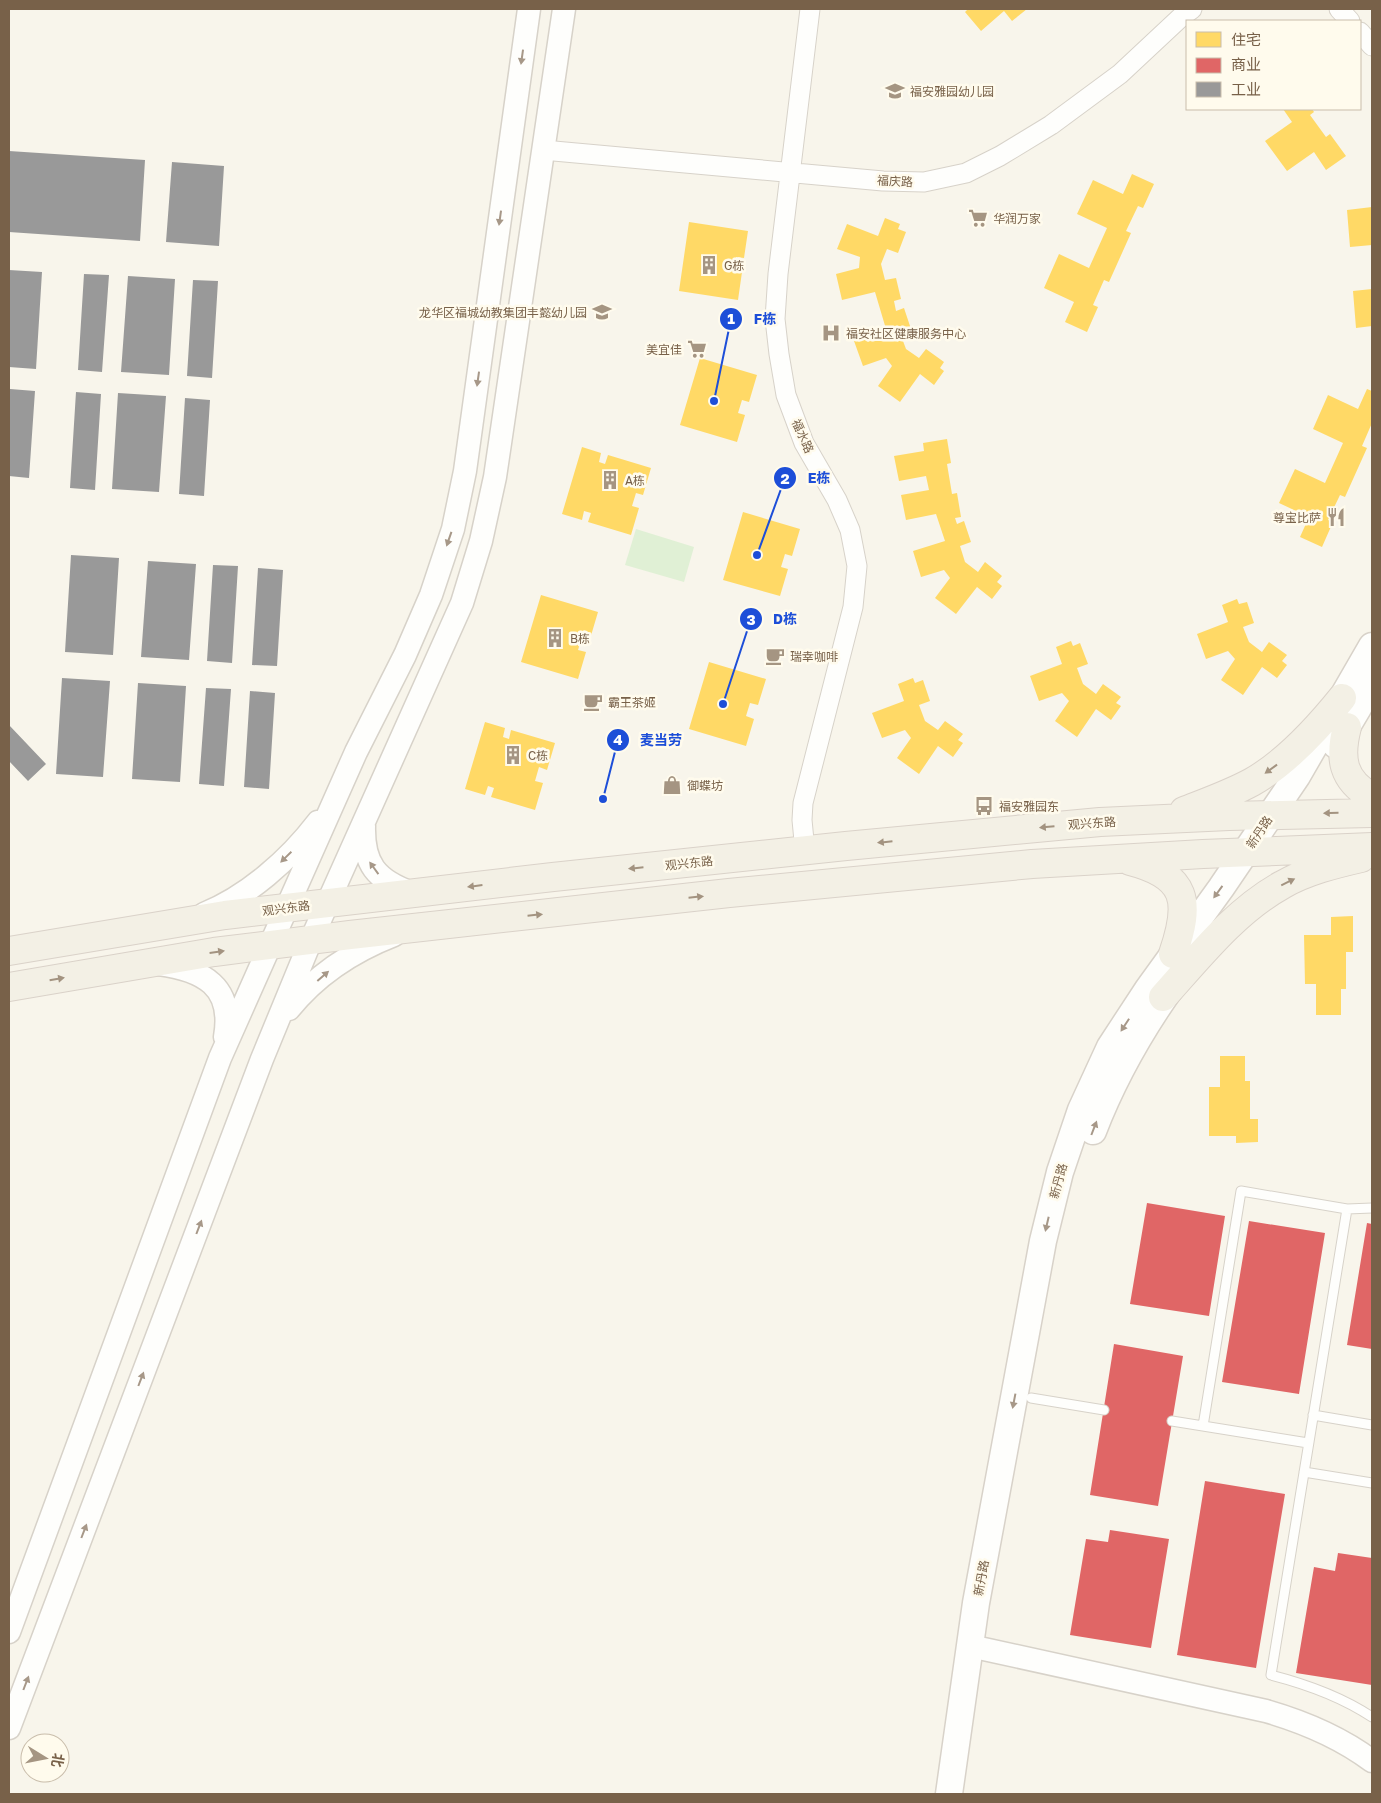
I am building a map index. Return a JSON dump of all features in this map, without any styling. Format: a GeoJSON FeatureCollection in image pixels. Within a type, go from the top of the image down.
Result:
{"type":"FeatureCollection","features":[{"type":"Feature","properties":{"kind":"main road","name":"新丹路"},"geometry":{"type":"LineString","coordinates":[[1280,815],[1297,776],[1372,646]]}},
{"type":"Feature","properties":{"kind":"main road","name":"新丹路"},"geometry":{"type":"LineString","coordinates":[[949,1794],[979,1648],[992,1607],[1063,1230],[1077,1171],[1100,1113],[1123,1066],[1164,997],[1280,815],[1347,727],[1372,682]]}},
{"type":"Feature","properties":{"kind":"main road"},"geometry":{"type":"LineString","coordinates":[[1154,820],[1210,801],[1253,782],[1307,738],[1342,698]]}},
{"type":"Feature","properties":{"kind":"main road"},"geometry":{"type":"LineString","coordinates":[[1347,727],[1342,752],[1347,774],[1353,783],[1372,797]]}},
{"type":"Feature","properties":{"kind":"main road","name":"观兴东路"},"geometry":{"type":"LineString","coordinates":[[9,952],[225,915],[805,851],[1100,822],[1372,813]]}},
{"type":"Feature","properties":{"kind":"main road"},"geometry":{"type":"LineString","coordinates":[[9,987],[214,952],[729,893],[942,872],[1121,858],[1372,847]]}},
{"type":"Feature","properties":{"kind":"main road","name":"新丹路"},"geometry":{"type":"LineString","coordinates":[[968,1794],[979,1648],[998,1480],[1043,1241],[1060,1172],[1081,1110],[1110,1048],[1173,954],[1256,851]]}},
{"type":"Feature","properties":{"kind":"main road"},"geometry":{"type":"LineString","coordinates":[[1164,997],[1221,934],[1266,894],[1304,874],[1372,855]]}},
{"type":"Feature","properties":{"kind":"main road"},"geometry":{"type":"LineString","coordinates":[[1121,858],[1158,871],[1180,890],[1183,899],[1183,913],[1181,929],[1173,954]]}},
{"type":"Feature","properties":{"kind":"street"},"geometry":{"type":"LineString","coordinates":[[9,1632],[220,1058],[356,752],[409,647],[431,595],[453,529],[465,471],[529,9]]}},
{"type":"Feature","properties":{"kind":"street"},"geometry":{"type":"LineString","coordinates":[[9,1728],[277,1023],[311,940],[462,603],[481,541],[495,477],[564,9]]}},
{"type":"Feature","properties":{"kind":"street","name":"福水路"},"geometry":{"type":"LineString","coordinates":[[805,851],[802,820],[803,803],[853,606],[857,566],[850,530],[837,500],[804,443],[786,395],[775,319],[778,274],[810,9]]}},
{"type":"Feature","properties":{"kind":"street","name":"福庆路"},"geometry":{"type":"LineString","coordinates":[[543,150],[791,171],[883,181],[924,182],[966,173],[1000,156],[1051,125],[1120,74],[1192,9]]}},
{"type":"Feature","properties":{"kind":"street"},"geometry":{"type":"LineString","coordinates":[[1339,9],[1349,20]]}},
{"type":"Feature","properties":{"kind":"street"},"geometry":{"type":"LineString","coordinates":[[1361,33],[1372,46]]}},
{"type":"Feature","properties":{"kind":"street"},"geometry":{"type":"LineString","coordinates":[[188,921],[226,904],[266,876],[317,824],[338,793]]}},
{"type":"Feature","properties":{"kind":"street"},"geometry":{"type":"LineString","coordinates":[[364,824],[364,847],[373,869],[389,883],[412,893]]}},
{"type":"Feature","properties":{"kind":"street"},"geometry":{"type":"LineString","coordinates":[[277,1023],[306,990],[341,960],[377,942],[411,929]]}},
{"type":"Feature","properties":{"kind":"street"},"geometry":{"type":"LineString","coordinates":[[150,963],[195,972],[217,988],[224,1004],[227,1019],[226,1035],[220,1058]]}},
{"type":"Feature","properties":{"kind":"street"},"geometry":{"type":"LineString","coordinates":[[979,1648],[1291,1718],[1338,1738],[1372,1761]]}},
{"type":"Feature","properties":{"kind":"lane"},"geometry":{"type":"LineString","coordinates":[[1203,1426],[1241,1191],[1347,1209],[1372,1208]]}},
{"type":"Feature","properties":{"kind":"lane"},"geometry":{"type":"LineString","coordinates":[[1347,1209],[1271,1675],[1302,1683],[1355,1706],[1372,1717]]}},
{"type":"Feature","properties":{"kind":"lane"},"geometry":{"type":"LineString","coordinates":[[1031,1398],[1104,1410]]}},
{"type":"Feature","properties":{"kind":"lane"},"geometry":{"type":"LineString","coordinates":[[1313,1415],[1372,1425]]}},
{"type":"Feature","properties":{"kind":"lane"},"geometry":{"type":"LineString","coordinates":[[1172,1421],[1308,1444]]}},
{"type":"Feature","properties":{"kind":"lane"},"geometry":{"type":"LineString","coordinates":[[1304,1472],[1372,1483]]}},
{"type":"Feature","properties":{"kind":"green space"},"geometry":{"type":"Polygon","coordinates":[[[636,529],[694,547],[684,582],[625,565],[636,529]]]}},
{"type":"Feature","properties":{"kind":"building: 住宅"},"geometry":{"type":"Polygon","coordinates":[[[968,9],[1027,9],[1012,21],[1004,11],[981,31],[965,12],[968,9]]]}},
{"type":"Feature","properties":{"kind":"building: 住宅"},"geometry":{"type":"Polygon","coordinates":[[[1284,110],[1313,110],[1314,112],[1310,115],[1326,137],[1330,134],[1346,156],[1326,170],[1314,152],[1287,171],[1265,141],[1292,122],[1284,110]]]}},
{"type":"Feature","properties":{"kind":"building: 住宅"},"geometry":{"type":"Polygon","coordinates":[[[1132,174],[1154,184],[1143,208],[1138,206],[1126,231],[1131,233],[1109,282],[1104,280],[1093,305],[1098,307],[1087,332],[1065,322],[1074,302],[1044,288],[1059,254],[1089,268],[1107,228],[1077,214],[1093,180],[1123,194],[1132,174]]]}},
{"type":"Feature","properties":{"kind":"building: 住宅"},"geometry":{"type":"Polygon","coordinates":[[[1372,207],[1372,245],[1350,247],[1347,210],[1372,207]]]}},
{"type":"Feature","properties":{"kind":"building: 住宅"},"geometry":{"type":"Polygon","coordinates":[[[885,218],[900,224],[898,229],[906,232],[898,253],[887,249],[881,264],[885,280],[896,278],[901,299],[894,301],[896,311],[904,308],[911,329],[900,333],[906,349],[919,358],[926,349],[944,362],[940,368],[944,371],[934,385],[920,374],[900,402],[878,386],[892,366],[886,358],[863,366],[854,341],[886,329],[875,292],[842,300],[836,274],[859,268],[860,257],[837,249],[847,224],[878,236],[885,218]]]}},
{"type":"Feature","properties":{"kind":"building: 住宅","name":"G栋"},"geometry":{"type":"Polygon","coordinates":[[[689,222],[748,231],[744,258],[736,257],[734,271],[742,272],[738,300],[679,291],[689,222]]]}},
{"type":"Feature","properties":{"kind":"building: 住宅"},"geometry":{"type":"Polygon","coordinates":[[[1372,289],[1372,326],[1356,328],[1353,291],[1372,289]]]}},
{"type":"Feature","properties":{"kind":"building: 住宅"},"geometry":{"type":"Polygon","coordinates":[[[700,358],[757,375],[749,402],[742,400],[738,413],[745,415],[737,442],[680,425],[700,358]]]}},
{"type":"Feature","properties":{"kind":"building: 住宅"},"geometry":{"type":"Polygon","coordinates":[[[1367,389],[1372,391],[1372,423],[1362,446],[1367,448],[1345,497],[1340,495],[1328,520],[1333,522],[1322,547],[1300,537],[1309,517],[1279,503],[1295,469],[1325,483],[1343,443],[1313,429],[1328,395],[1358,409],[1367,389]]]}},
{"type":"Feature","properties":{"kind":"building: 住宅"},"geometry":{"type":"Polygon","coordinates":[[[947,439],[951,463],[947,464],[952,494],[957,493],[961,517],[955,518],[957,524],[964,521],[971,542],[960,546],[965,562],[978,572],[985,562],[1002,576],[997,582],[1002,586],[992,599],[977,587],[956,614],[935,598],[950,578],[944,570],[921,577],[913,551],[945,541],[936,514],[906,520],[901,495],[929,490],[926,476],[899,481],[894,456],[924,451],[923,443],[947,439]]]}},
{"type":"Feature","properties":{"kind":"building: 住宅","name":"A栋"},"geometry":{"type":"Polygon","coordinates":[[[582,447],[601,453],[599,462],[605,464],[608,455],[651,468],[643,495],[636,493],[632,506],[639,508],[631,535],[588,522],[591,513],[584,511],[582,520],[562,514],[582,447]]]}},
{"type":"Feature","properties":{"kind":"building: 住宅"},"geometry":{"type":"Polygon","coordinates":[[[743,512],[800,529],[792,556],[785,554],[781,567],[788,569],[780,596],[723,580],[743,512]]]}},
{"type":"Feature","properties":{"kind":"building: 住宅","name":"B栋"},"geometry":{"type":"Polygon","coordinates":[[[541,595],[598,612],[590,639],[582,637],[578,650],[586,652],[578,679],[521,662],[541,595]]]}},
{"type":"Feature","properties":{"kind":"building: 住宅"},"geometry":{"type":"Polygon","coordinates":[[[1237,599],[1239,604],[1247,602],[1254,623],[1243,627],[1249,642],[1262,652],[1269,642],[1287,655],[1282,661],[1287,665],[1277,678],[1262,667],[1243,695],[1221,680],[1235,659],[1228,651],[1206,659],[1197,634],[1228,622],[1222,605],[1237,599]]]}},
{"type":"Feature","properties":{"kind":"building: 住宅"},"geometry":{"type":"Polygon","coordinates":[[[1071,641],[1073,646],[1080,643],[1088,664],[1077,668],[1083,684],[1096,694],[1103,684],[1121,697],[1116,703],[1121,706],[1111,720],[1096,709],[1077,737],[1055,721],[1069,701],[1062,693],[1039,701],[1030,676],[1062,664],[1056,647],[1071,641]]]}},
{"type":"Feature","properties":{"kind":"building: 住宅"},"geometry":{"type":"Polygon","coordinates":[[[709,662],[766,679],[758,705],[750,703],[746,716],[754,719],[746,746],[689,729],[709,662]]]}},
{"type":"Feature","properties":{"kind":"building: 住宅"},"geometry":{"type":"Polygon","coordinates":[[[913,678],[915,683],[923,680],[930,701],[919,705],[925,721],[938,730],[945,721],[963,734],[958,740],[963,743],[953,757],[938,746],[919,774],[897,758],[911,738],[905,730],[882,738],[872,713],[904,701],[898,684],[913,678]]]}},
{"type":"Feature","properties":{"kind":"building: 住宅","name":"C栋"},"geometry":{"type":"Polygon","coordinates":[[[485,722],[505,728],[503,737],[509,739],[511,730],[555,743],[547,770],[539,767],[535,781],[543,783],[535,810],[491,797],[494,788],[488,786],[485,795],[465,789],[485,722]]]}},
{"type":"Feature","properties":{"kind":"building: 住宅"},"geometry":{"type":"Polygon","coordinates":[[[1353,916],[1353,952],[1346,952],[1346,989],[1341,989],[1341,1015],[1316,1015],[1316,984],[1305,984],[1304,935],[1331,935],[1331,917],[1353,916]]]}},
{"type":"Feature","properties":{"kind":"building: 住宅"},"geometry":{"type":"Polygon","coordinates":[[[1220,1056],[1245,1056],[1245,1081],[1250,1081],[1250,1119],[1258,1119],[1258,1142],[1236,1143],[1236,1136],[1209,1136],[1209,1087],[1220,1087],[1220,1056]]]}},
{"type":"Feature","properties":{"kind":"building: 商业"},"geometry":{"type":"Polygon","coordinates":[[[1147,1203],[1225,1216],[1209,1316],[1130,1304],[1147,1203]]]}},
{"type":"Feature","properties":{"kind":"building: 商业"},"geometry":{"type":"Polygon","coordinates":[[[1249,1221],[1325,1233],[1299,1394],[1222,1382],[1249,1221]]]}},
{"type":"Feature","properties":{"kind":"building: 商业"},"geometry":{"type":"Polygon","coordinates":[[[1367,1223],[1372,1224],[1372,1349],[1347,1345],[1367,1223]]]}},
{"type":"Feature","properties":{"kind":"building: 商业"},"geometry":{"type":"Polygon","coordinates":[[[1114,1344],[1183,1356],[1158,1506],[1090,1495],[1114,1344]]]}},
{"type":"Feature","properties":{"kind":"building: 商业"},"geometry":{"type":"Polygon","coordinates":[[[1205,1481],[1285,1494],[1256,1668],[1177,1655],[1205,1481]]]}},
{"type":"Feature","properties":{"kind":"building: 商业"},"geometry":{"type":"Polygon","coordinates":[[[1110,1530],[1169,1539],[1151,1648],[1070,1635],[1086,1539],[1108,1542],[1110,1530]]]}},
{"type":"Feature","properties":{"kind":"building: 商业"},"geometry":{"type":"Polygon","coordinates":[[[1338,1553],[1372,1558],[1372,1685],[1296,1673],[1314,1567],[1335,1571],[1338,1553]]]}},
{"type":"Feature","properties":{"kind":"building: 工业"},"geometry":{"type":"Polygon","coordinates":[[[9,151],[145,160],[140,241],[9,232],[9,151]]]}},
{"type":"Feature","properties":{"kind":"building: 工业"},"geometry":{"type":"Polygon","coordinates":[[[172,162],[224,166],[219,246],[166,242],[172,162]]]}},
{"type":"Feature","properties":{"kind":"building: 工业"},"geometry":{"type":"Polygon","coordinates":[[[9,270],[42,272],[36,369],[9,367],[9,270]]]}},
{"type":"Feature","properties":{"kind":"building: 工业"},"geometry":{"type":"Polygon","coordinates":[[[84,274],[109,275],[102,372],[78,370],[84,274]]]}},
{"type":"Feature","properties":{"kind":"building: 工业"},"geometry":{"type":"Polygon","coordinates":[[[128,276],[175,279],[169,375],[121,372],[128,276]]]}},
{"type":"Feature","properties":{"kind":"building: 工业"},"geometry":{"type":"Polygon","coordinates":[[[193,280],[218,281],[212,378],[187,376],[193,280]]]}},
{"type":"Feature","properties":{"kind":"building: 工业"},"geometry":{"type":"Polygon","coordinates":[[[10,389],[35,391],[29,478],[9,476],[10,389]]]}},
{"type":"Feature","properties":{"kind":"building: 工业"},"geometry":{"type":"Polygon","coordinates":[[[76,392],[101,394],[95,490],[70,488],[76,392]]]}},
{"type":"Feature","properties":{"kind":"building: 工业"},"geometry":{"type":"Polygon","coordinates":[[[118,393],[166,396],[159,492],[112,489],[118,393]]]}},
{"type":"Feature","properties":{"kind":"building: 工业"},"geometry":{"type":"Polygon","coordinates":[[[185,398],[210,400],[204,496],[179,494],[185,398]]]}},
{"type":"Feature","properties":{"kind":"building: 工业"},"geometry":{"type":"Polygon","coordinates":[[[71,555],[119,558],[113,655],[65,652],[71,555]]]}},
{"type":"Feature","properties":{"kind":"building: 工业"},"geometry":{"type":"Polygon","coordinates":[[[148,561],[196,564],[189,660],[141,657],[148,561]]]}},
{"type":"Feature","properties":{"kind":"building: 工业"},"geometry":{"type":"Polygon","coordinates":[[[213,565],[238,566],[232,663],[207,661],[213,565]]]}},
{"type":"Feature","properties":{"kind":"building: 工业"},"geometry":{"type":"Polygon","coordinates":[[[258,568],[283,570],[277,666],[252,665],[258,568]]]}},
{"type":"Feature","properties":{"kind":"building: 工业"},"geometry":{"type":"Polygon","coordinates":[[[62,678],[110,681],[103,777],[56,774],[62,678]]]}},
{"type":"Feature","properties":{"kind":"building: 工业"},"geometry":{"type":"Polygon","coordinates":[[[138,683],[186,686],[180,782],[132,779],[138,683]]]}},
{"type":"Feature","properties":{"kind":"building: 工业"},"geometry":{"type":"Polygon","coordinates":[[[206,688],[231,689],[224,786],[199,784],[206,688]]]}},
{"type":"Feature","properties":{"kind":"building: 工业"},"geometry":{"type":"Polygon","coordinates":[[[250,691],[275,693],[269,789],[244,787],[250,691]]]}},
{"type":"Feature","properties":{"kind":"building: 工业"},"geometry":{"type":"Polygon","coordinates":[[[9,725],[46,764],[28,781],[9,761],[9,725]]]}},
{"type":"Feature","properties":{"kind":"place","name":"福安雅园幼儿园"},"geometry":{"type":"Point","coordinates":[895,91]}},
{"type":"Feature","properties":{"kind":"place","name":"华润万家"},"geometry":{"type":"Point","coordinates":[978,218]}},
{"type":"Feature","properties":{"kind":"place","name":"G栋"},"geometry":{"type":"Point","coordinates":[709,265]}},
{"type":"Feature","properties":{"kind":"place","name":"龙华区福城幼教集团丰懿幼儿园"},"geometry":{"type":"Point","coordinates":[602,312]}},
{"type":"Feature","properties":{"kind":"place","name":"福安社区健康服务中心"},"geometry":{"type":"Point","coordinates":[831,333]}},
{"type":"Feature","properties":{"kind":"place","name":"美宜佳"},"geometry":{"type":"Point","coordinates":[697,349]}},
{"type":"Feature","properties":{"kind":"place","name":"F栋"},"geometry":{"type":"Point","coordinates":[714,401]}},
{"type":"Feature","properties":{"kind":"place","name":"A栋"},"geometry":{"type":"Point","coordinates":[610,480]}},
{"type":"Feature","properties":{"kind":"place","name":"尊宝比萨"},"geometry":{"type":"Point","coordinates":[1336,517]}},
{"type":"Feature","properties":{"kind":"place","name":"E栋"},"geometry":{"type":"Point","coordinates":[757,555]}},
{"type":"Feature","properties":{"kind":"place","name":"B栋"},"geometry":{"type":"Point","coordinates":[555,638]}},
{"type":"Feature","properties":{"kind":"place","name":"瑞幸咖啡"},"geometry":{"type":"Point","coordinates":[775,656]}},
{"type":"Feature","properties":{"kind":"place","name":"霸王茶姬"},"geometry":{"type":"Point","coordinates":[593,702]}},
{"type":"Feature","properties":{"kind":"place","name":"D栋"},"geometry":{"type":"Point","coordinates":[723,704]}},
{"type":"Feature","properties":{"kind":"place","name":"C栋"},"geometry":{"type":"Point","coordinates":[513,755]}},
{"type":"Feature","properties":{"kind":"place","name":"御蝶坊"},"geometry":{"type":"Point","coordinates":[672,785]}},
{"type":"Feature","properties":{"kind":"place","name":"麦当劳"},"geometry":{"type":"Point","coordinates":[603,799]}},
{"type":"Feature","properties":{"kind":"place","name":"福安雅园东"},"geometry":{"type":"Point","coordinates":[984,806]}}]}
